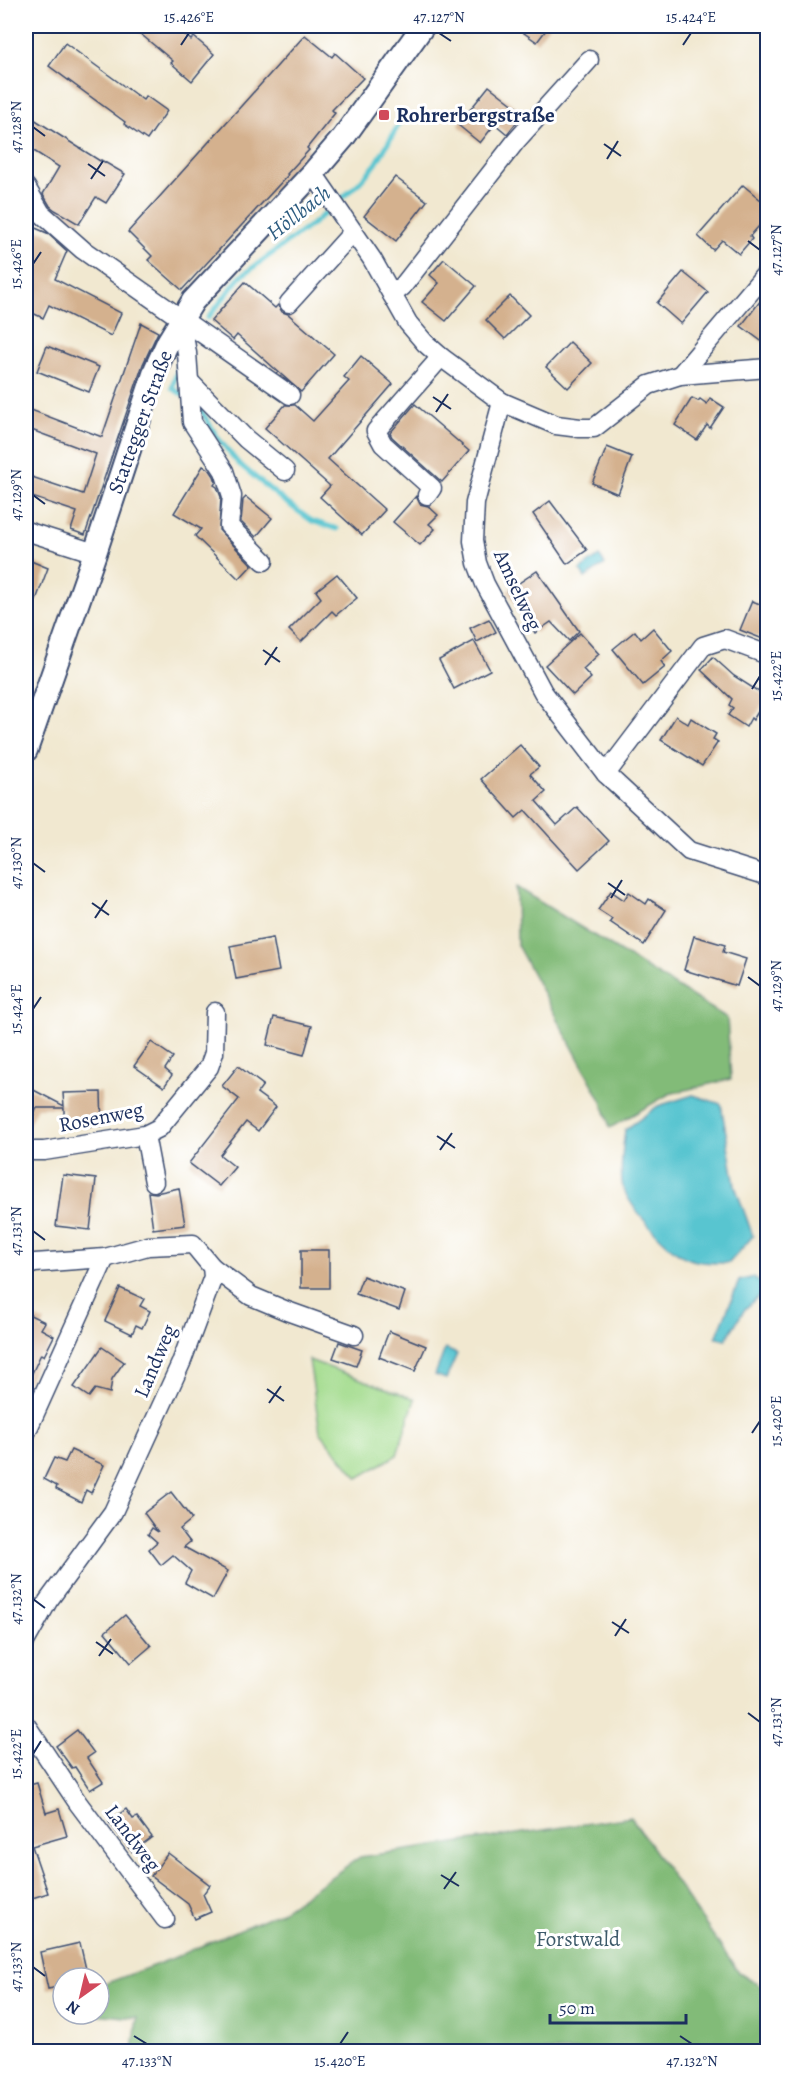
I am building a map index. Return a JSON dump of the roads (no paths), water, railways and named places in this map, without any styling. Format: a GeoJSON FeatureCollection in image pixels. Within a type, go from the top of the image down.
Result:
{"type":"FeatureCollection","features":[{"type":"Feature","properties":{"kind":"main road","name":"Stattegger Straße"},"geometry":{"type":"LineString","coordinates":[[26,750],[95,553],[156,368],[181,318],[193,301],[343,138],[423,26]]}},
{"type":"Feature","properties":{"kind":"street"},"geometry":{"type":"LineString","coordinates":[[392,295],[402,287],[516,141],[589,60]]}},
{"type":"Feature","properties":{"kind":"street"},"geometry":{"type":"LineString","coordinates":[[313,173],[372,259],[408,323],[441,357],[502,402],[556,425],[594,428],[649,385],[680,375],[768,368]]}},
{"type":"Feature","properties":{"kind":"street"},"geometry":{"type":"LineString","coordinates":[[26,187],[42,213],[83,250],[290,395]]}},
{"type":"Feature","properties":{"kind":"street"},"geometry":{"type":"LineString","coordinates":[[289,303],[353,232]]}},
{"type":"Feature","properties":{"kind":"street"},"geometry":{"type":"LineString","coordinates":[[680,375],[768,270]]}},
{"type":"Feature","properties":{"kind":"street"},"geometry":{"type":"LineString","coordinates":[[181,318],[187,353],[192,422],[224,471],[232,496],[229,526],[264,561]]}},
{"type":"Feature","properties":{"kind":"street"},"geometry":{"type":"LineString","coordinates":[[427,495],[432,489],[383,444],[376,431],[441,357]]}},
{"type":"Feature","properties":{"kind":"street"},"geometry":{"type":"LineString","coordinates":[[189,381],[246,439],[285,471]]}},
{"type":"Feature","properties":{"kind":"street","name":"Amselweg"},"geometry":{"type":"LineString","coordinates":[[502,402],[475,503],[473,541],[477,563],[485,584],[543,692],[606,774],[689,851],[768,876]]}},
{"type":"Feature","properties":{"kind":"street"},"geometry":{"type":"LineString","coordinates":[[26,531],[95,553]]}},
{"type":"Feature","properties":{"kind":"street"},"geometry":{"type":"LineString","coordinates":[[606,774],[703,646],[725,639],[768,655]]}},
{"type":"Feature","properties":{"kind":"street","name":"Rosenweg"},"geometry":{"type":"LineString","coordinates":[[26,1151],[44,1151],[145,1135],[159,1128],[208,1067],[214,1053],[215,1012]]}},
{"type":"Feature","properties":{"kind":"street"},"geometry":{"type":"LineString","coordinates":[[145,1135],[154,1182]]}},
{"type":"Feature","properties":{"kind":"street"},"geometry":{"type":"LineString","coordinates":[[26,1266],[35,1263],[105,1258],[148,1246],[193,1244],[212,1267],[251,1296],[354,1335]]}},
{"type":"Feature","properties":{"kind":"street"},"geometry":{"type":"LineString","coordinates":[[26,1433],[105,1258]]}},
{"type":"Feature","properties":{"kind":"street","name":"Landweg"},"geometry":{"type":"LineString","coordinates":[[26,1640],[48,1601],[113,1512],[181,1363],[213,1277],[212,1267]]}},
{"type":"Feature","properties":{"kind":"street","name":"Landweg"},"geometry":{"type":"LineString","coordinates":[[26,1725],[78,1803],[165,1919]]}},
{"type":"Feature","properties":{"kind":"water"},"geometry":{"type":"Polygon","coordinates":[[[599,556],[605,564],[585,578],[580,570],[599,556]]]}},
{"type":"Feature","properties":{"kind":"water"},"geometry":{"type":"Polygon","coordinates":[[[693,1095],[721,1104],[735,1186],[753,1236],[729,1263],[697,1261],[679,1254],[638,1213],[622,1182],[625,1130],[658,1106],[693,1095]]]}},
{"type":"Feature","properties":{"kind":"water"},"geometry":{"type":"Polygon","coordinates":[[[754,1277],[761,1284],[760,1295],[745,1309],[726,1339],[716,1338],[739,1281],[754,1277]]]}},
{"type":"Feature","properties":{"kind":"water"},"geometry":{"type":"Polygon","coordinates":[[[445,1349],[457,1354],[446,1379],[435,1375],[445,1349]]]}},
{"type":"Feature","properties":{"kind":"waterway","name":"Höllbach"},"geometry":{"type":"LineString","coordinates":[[208,318],[240,277],[315,222],[359,183],[376,164],[399,124]]}},
{"type":"Feature","properties":{"kind":"waterway","name":"Höllbach"},"geometry":{"type":"LineString","coordinates":[[180,362],[172,388],[187,397]]}},
{"type":"Feature","properties":{"kind":"waterway"},"geometry":{"type":"LineString","coordinates":[[197,404],[218,438],[238,463],[312,521],[337,529]]}},
{"type":"Feature","properties":{"kind":"place","name":"Rohrerbergstraße"},"geometry":{"type":"Point","coordinates":[384,115]}},
{"type":"Feature","properties":{"kind":"park label","name":"Forstwald"},"geometry":{"type":"Point","coordinates":[578,1939]}}]}
